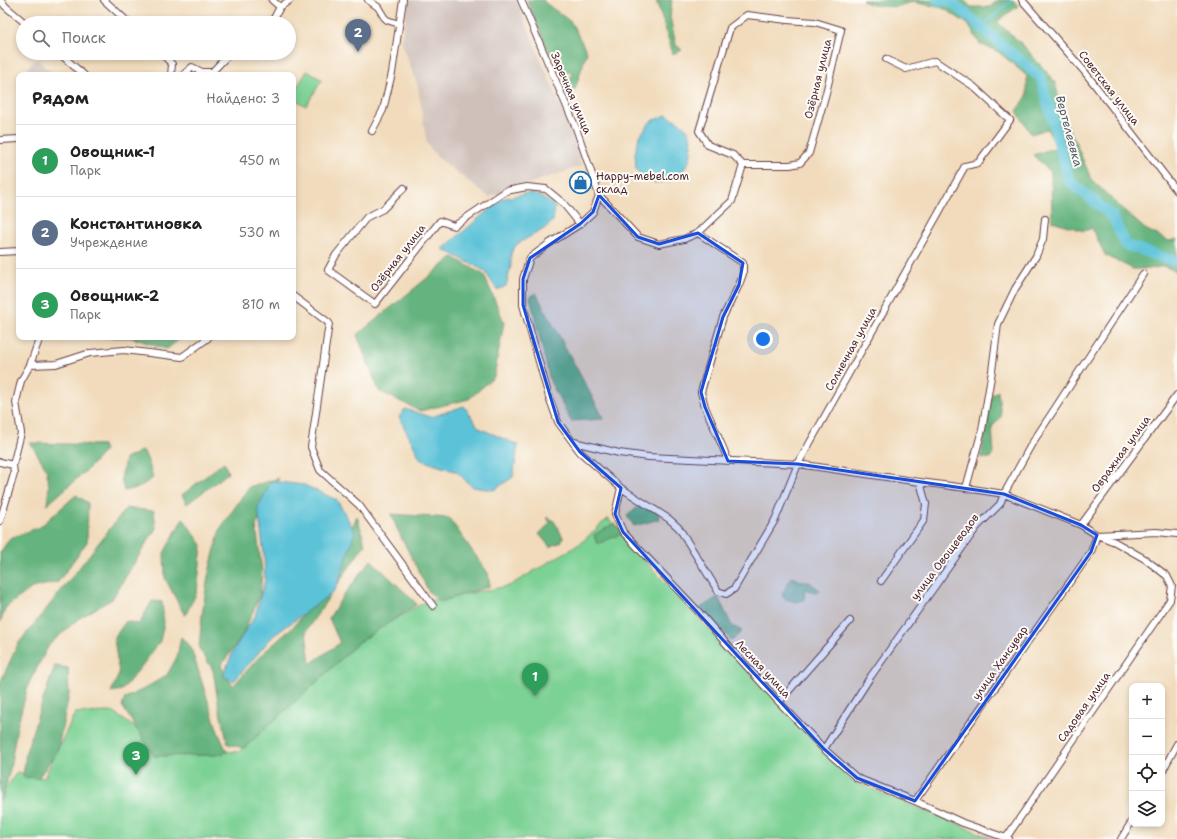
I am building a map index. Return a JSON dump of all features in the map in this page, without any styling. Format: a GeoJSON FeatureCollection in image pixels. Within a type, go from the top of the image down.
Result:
{"type":"FeatureCollection","features":[{"type":"Feature","properties":{"kind":"street"},"geometry":{"type":"LineString","coordinates":[[1,0],[17,16]]}},
{"type":"Feature","properties":{"kind":"street"},"geometry":{"type":"LineString","coordinates":[[104,0],[121,16]]}},
{"type":"Feature","properties":{"kind":"street"},"geometry":{"type":"LineString","coordinates":[[272,0],[280,7]]}},
{"type":"Feature","properties":{"kind":"street"},"geometry":{"type":"LineString","coordinates":[[275,16],[280,7],[290,0]]}},
{"type":"Feature","properties":{"kind":"street"},"geometry":{"type":"LineString","coordinates":[[368,0],[378,7],[387,20],[399,24]]}},
{"type":"Feature","properties":{"kind":"street"},"geometry":{"type":"LineString","coordinates":[[372,131],[384,110],[392,73],[403,0]]}},
{"type":"Feature","properties":{"kind":"street","name":"Заречная улица"},"geometry":{"type":"LineString","coordinates":[[521,0],[576,128],[599,195]]}},
{"type":"Feature","properties":{"kind":"street","name":"Советская улица"},"geometry":{"type":"LineString","coordinates":[[1022,0],[1084,71],[1177,191]]}},
{"type":"Feature","properties":{"kind":"street"},"geometry":{"type":"LineString","coordinates":[[0,12],[6,6]]}},
{"type":"Feature","properties":{"kind":"street","name":"Озёрная улица"},"geometry":{"type":"LineString","coordinates":[[747,15],[815,22],[840,30],[826,93],[809,153],[800,163],[790,165],[743,165],[733,155],[708,145],[699,131],[730,28],[747,15]]}},
{"type":"Feature","properties":{"kind":"street","name":"Солнечная улица"},"geometry":{"type":"LineString","coordinates":[[621,488],[669,519],[680,528],[718,591],[726,594],[734,589],[771,526],[798,464],[966,166],[978,162],[1010,120],[973,86],[935,61],[906,69],[886,58]]}},
{"type":"Feature","properties":{"kind":"street"},"geometry":{"type":"LineString","coordinates":[[67,60],[81,72]]}},
{"type":"Feature","properties":{"kind":"street"},"geometry":{"type":"LineString","coordinates":[[168,60],[172,64],[171,72]]}},
{"type":"Feature","properties":{"kind":"street"},"geometry":{"type":"LineString","coordinates":[[212,72],[223,60]]}},
{"type":"Feature","properties":{"kind":"street"},"geometry":{"type":"LineString","coordinates":[[186,72],[192,67],[202,72]]}},
{"type":"Feature","properties":{"kind":"street"},"geometry":{"type":"LineString","coordinates":[[0,140],[16,139]]}},
{"type":"Feature","properties":{"kind":"street"},"geometry":{"type":"LineString","coordinates":[[621,488],[580,452],[558,422],[549,397],[523,305],[523,279],[530,258],[580,224],[593,212],[599,195],[638,237],[660,244],[684,239],[698,233],[732,201],[743,165]]}},
{"type":"Feature","properties":{"kind":"street","name":"Озёрная улица"},"geometry":{"type":"LineString","coordinates":[[404,188],[383,209],[367,217],[336,255],[328,270],[375,304],[440,221],[454,226],[506,191],[527,187],[546,189],[563,203],[580,224]]}},
{"type":"Feature","properties":{"kind":"street"},"geometry":{"type":"LineString","coordinates":[[966,488],[982,430],[998,324],[1015,289],[1036,256],[1043,239],[1045,219]]}},
{"type":"Feature","properties":{"kind":"street"},"geometry":{"type":"LineString","coordinates":[[698,233],[743,263],[743,274],[723,317],[701,392],[704,407],[728,461]]}},
{"type":"Feature","properties":{"kind":"street"},"geometry":{"type":"LineString","coordinates":[[0,252],[16,252]]}},
{"type":"Feature","properties":{"kind":"street","name":"улица Овощеводов"},"geometry":{"type":"LineString","coordinates":[[824,749],[875,669],[977,527],[1000,504],[1031,445],[1143,274]]}},
{"type":"Feature","properties":{"kind":"street"},"geometry":{"type":"LineString","coordinates":[[296,298],[329,323],[311,447],[320,470],[359,505],[433,606]]}},
{"type":"Feature","properties":{"kind":"street"},"geometry":{"type":"LineString","coordinates":[[0,521],[14,474],[13,465],[21,433],[16,402],[21,381],[30,365],[39,340]]}},
{"type":"Feature","properties":{"kind":"street"},"geometry":{"type":"LineString","coordinates":[[30,365],[56,364],[90,353],[124,350],[182,357],[205,340]]}},
{"type":"Feature","properties":{"kind":"street","name":"Овражная улица"},"geometry":{"type":"LineString","coordinates":[[1081,525],[1177,395]]}},
{"type":"Feature","properties":{"kind":"street"},"geometry":{"type":"LineString","coordinates":[[574,442],[619,453],[649,457],[798,464],[966,488],[1004,494],[1081,525],[1097,535],[1156,532],[1177,534]]}},
{"type":"Feature","properties":{"kind":"street"},"geometry":{"type":"LineString","coordinates":[[0,462],[13,465]]}},
{"type":"Feature","properties":{"kind":"street"},"geometry":{"type":"LineString","coordinates":[[881,581],[924,520],[926,504],[920,482]]}},
{"type":"Feature","properties":{"kind":"street","name":"Лесная улица"},"geometry":{"type":"LineString","coordinates":[[621,488],[616,514],[624,532],[697,610],[730,649],[824,749],[857,778],[916,801],[963,823],[1007,839]]}},
{"type":"Feature","properties":{"kind":"street","name":"Садовая улица"},"geometry":{"type":"LineString","coordinates":[[1007,839],[1170,600],[1172,586],[1166,576],[1145,559],[1115,542],[1097,535]]}},
{"type":"Feature","properties":{"kind":"street","name":"улица Хансувар"},"geometry":{"type":"LineString","coordinates":[[916,801],[1091,552],[1097,535]]}},
{"type":"Feature","properties":{"kind":"street"},"geometry":{"type":"LineString","coordinates":[[779,702],[850,620]]}},
{"type":"Feature","properties":{"kind":"street"},"geometry":{"type":"LineString","coordinates":[[1165,766],[1177,744]]}},
{"type":"Feature","properties":{"kind":"street"},"geometry":{"type":"LineString","coordinates":[[1121,839],[1129,826]]}},
{"type":"Feature","properties":{"kind":"highlighted area"},"geometry":{"type":"Polygon","coordinates":[[[599,195],[638,237],[659,244],[698,233],[743,263],[739,285],[723,317],[701,392],[705,407],[728,461],[798,464],[1004,494],[1081,525],[1097,535],[1091,552],[915,801],[857,778],[824,749],[623,532],[615,514],[621,488],[580,452],[558,422],[523,305],[523,279],[530,258],[580,224],[593,212],[599,195]]]}},
{"type":"Feature","properties":{"kind":"shaded area"},"geometry":{"type":"Polygon","coordinates":[[[409,0],[516,0],[567,121],[582,166],[489,197],[437,157],[427,144],[418,87],[401,42],[409,0]]]}},
{"type":"Feature","properties":{"kind":"shaded area"},"geometry":{"type":"Polygon","coordinates":[[[36,60],[38,60],[51,72],[26,72],[29,66],[36,60]]]}},
{"type":"Feature","properties":{"kind":"green space"},"geometry":{"type":"Polygon","coordinates":[[[527,0],[544,0],[544,2],[571,22],[587,52],[575,89],[573,91],[565,86],[565,82],[570,81],[572,72],[565,72],[550,55],[527,0]]]}},
{"type":"Feature","properties":{"kind":"green space"},"geometry":{"type":"Polygon","coordinates":[[[656,0],[672,0],[670,17],[676,45],[682,50],[673,54],[663,21],[656,0]]]}},
{"type":"Feature","properties":{"kind":"green space"},"geometry":{"type":"Polygon","coordinates":[[[862,0],[964,0],[971,7],[990,7],[998,0],[1013,0],[1018,6],[997,22],[1024,46],[1055,82],[1063,117],[1091,179],[1145,229],[1169,241],[1177,239],[1177,272],[1164,266],[1149,269],[1133,269],[1105,255],[1092,228],[1084,231],[1052,221],[1051,172],[1033,155],[1057,147],[1047,129],[1031,134],[1017,111],[1027,96],[1027,76],[999,52],[980,44],[968,24],[943,8],[912,2],[896,7],[871,5],[862,0]]]}},
{"type":"Feature","properties":{"kind":"green space"},"geometry":{"type":"Polygon","coordinates":[[[307,71],[322,80],[306,106],[296,100],[296,89],[307,71]]]}},
{"type":"Feature","properties":{"kind":"green space"},"geometry":{"type":"Polygon","coordinates":[[[453,257],[484,275],[504,322],[494,377],[469,399],[420,411],[379,391],[357,335],[453,257]]]}},
{"type":"Feature","properties":{"kind":"green space"},"geometry":{"type":"Polygon","coordinates":[[[536,293],[604,419],[571,421],[550,381],[530,297],[536,293]]]}},
{"type":"Feature","properties":{"kind":"green space"},"geometry":{"type":"Polygon","coordinates":[[[138,340],[178,340],[167,349],[138,340]]]}},
{"type":"Feature","properties":{"kind":"green space"},"geometry":{"type":"Polygon","coordinates":[[[998,391],[1001,417],[992,427],[994,453],[990,458],[981,458],[992,394],[998,391]]]}},
{"type":"Feature","properties":{"kind":"green space"},"geometry":{"type":"Polygon","coordinates":[[[30,443],[103,445],[105,450],[88,469],[47,505],[49,486],[46,468],[30,443]]]}},
{"type":"Feature","properties":{"kind":"green space"},"geometry":{"type":"Polygon","coordinates":[[[143,450],[149,463],[153,478],[138,488],[124,491],[121,479],[125,459],[143,450]]]}},
{"type":"Feature","properties":{"kind":"green space"},"geometry":{"type":"Polygon","coordinates":[[[224,462],[228,473],[187,504],[182,495],[224,462]]]}},
{"type":"Feature","properties":{"kind":"green space"},"geometry":{"type":"Polygon","coordinates":[[[279,478],[271,491],[256,526],[262,571],[260,595],[243,634],[221,666],[233,686],[261,655],[292,628],[318,597],[330,580],[357,516],[365,544],[306,631],[310,664],[340,643],[329,618],[343,596],[371,560],[417,604],[358,643],[244,748],[228,744],[219,708],[213,670],[199,648],[202,615],[208,576],[220,529],[249,487],[279,478]]]}},
{"type":"Feature","properties":{"kind":"green space"},"geometry":{"type":"Polygon","coordinates":[[[76,495],[88,503],[87,542],[58,582],[32,588],[6,607],[0,623],[0,553],[10,538],[40,527],[76,495]]]}},
{"type":"Feature","properties":{"kind":"green space"},"geometry":{"type":"Polygon","coordinates":[[[638,507],[656,507],[660,519],[634,526],[627,516],[638,507]]]}},
{"type":"Feature","properties":{"kind":"green space"},"geometry":{"type":"Polygon","coordinates":[[[126,508],[154,511],[156,528],[112,599],[78,619],[49,645],[29,683],[17,726],[10,769],[3,797],[0,801],[0,683],[18,644],[126,508]]]}},
{"type":"Feature","properties":{"kind":"green space"},"geometry":{"type":"Polygon","coordinates":[[[391,514],[449,518],[488,573],[490,586],[440,602],[429,592],[391,514]]]}},
{"type":"Feature","properties":{"kind":"green space"},"geometry":{"type":"Polygon","coordinates":[[[547,517],[554,521],[563,537],[561,542],[550,547],[539,534],[550,523],[547,517]]]}},
{"type":"Feature","properties":{"kind":"green space"},"geometry":{"type":"Polygon","coordinates":[[[183,518],[202,545],[197,592],[185,616],[165,578],[164,553],[183,518]]]}},
{"type":"Feature","properties":{"kind":"green space"},"geometry":{"type":"Polygon","coordinates":[[[608,518],[624,539],[852,781],[994,839],[0,839],[0,797],[17,772],[44,778],[75,713],[113,712],[163,748],[238,752],[356,641],[427,601],[509,586],[581,543],[608,518]]]}},
{"type":"Feature","properties":{"kind":"green space"},"geometry":{"type":"Polygon","coordinates":[[[615,523],[623,533],[597,544],[594,535],[615,523]]]}},
{"type":"Feature","properties":{"kind":"green space"},"geometry":{"type":"Polygon","coordinates":[[[791,577],[809,582],[820,590],[818,593],[805,589],[804,600],[796,602],[785,599],[782,595],[791,577]]]}},
{"type":"Feature","properties":{"kind":"green space"},"geometry":{"type":"Polygon","coordinates":[[[718,597],[732,626],[742,631],[732,641],[700,608],[718,597]]]}},
{"type":"Feature","properties":{"kind":"green space"},"geometry":{"type":"Polygon","coordinates":[[[152,601],[162,602],[164,623],[160,641],[122,690],[111,692],[119,674],[114,638],[126,621],[139,624],[152,601]]]}},
{"type":"Feature","properties":{"kind":"green space"},"geometry":{"type":"Polygon","coordinates":[[[181,637],[191,648],[218,732],[227,752],[218,755],[154,756],[122,706],[125,698],[144,689],[167,675],[177,657],[181,637]]]}},
{"type":"Feature","properties":{"kind":"green space"},"geometry":{"type":"Polygon","coordinates":[[[55,666],[68,668],[69,695],[57,752],[38,778],[23,777],[26,752],[55,666]]]}},
{"type":"Feature","properties":{"kind":"water"},"geometry":{"type":"Polygon","coordinates":[[[667,115],[679,122],[689,131],[692,145],[690,160],[682,172],[670,181],[655,183],[643,178],[636,169],[635,153],[639,137],[651,121],[667,115]]]}},
{"type":"Feature","properties":{"kind":"water"},"geometry":{"type":"Polygon","coordinates":[[[531,193],[543,198],[555,207],[553,221],[544,229],[517,244],[511,253],[511,266],[506,286],[497,290],[485,271],[443,249],[501,199],[531,193]]]}},
{"type":"Feature","properties":{"kind":"water"},"geometry":{"type":"Polygon","coordinates":[[[464,406],[479,428],[518,445],[513,477],[494,490],[472,487],[457,472],[421,460],[399,417],[405,409],[431,417],[464,406]]]}},
{"type":"Feature","properties":{"kind":"water"},"geometry":{"type":"Polygon","coordinates":[[[271,481],[304,485],[337,500],[355,532],[336,588],[332,593],[273,636],[234,681],[223,676],[234,649],[255,616],[265,580],[264,554],[258,508],[271,481]]]}},
{"type":"Feature","properties":{"kind":"waterway","name":"Вертелеевка"},"geometry":{"type":"LineString","coordinates":[[938,0],[952,2],[1041,78],[1069,181],[1112,216],[1126,245],[1177,262]]}},
{"type":"Feature","properties":{"kind":"waterway"},"geometry":{"type":"LineString","coordinates":[[981,27],[1012,0]]}},
{"type":"Feature","properties":{"kind":"place","name":"Константиновка"},"geometry":{"type":"Point","coordinates":[358,52]}},
{"type":"Feature","properties":{"kind":"place","name":"Happy-mebel.com склад"},"geometry":{"type":"Point","coordinates":[580,182]}},
{"type":"Feature","properties":{"kind":"place","name":"Овощник-1"},"geometry":{"type":"Point","coordinates":[535,696]}},
{"type":"Feature","properties":{"kind":"place","name":"Овощник-2"},"geometry":{"type":"Point","coordinates":[136,775]}}]}
